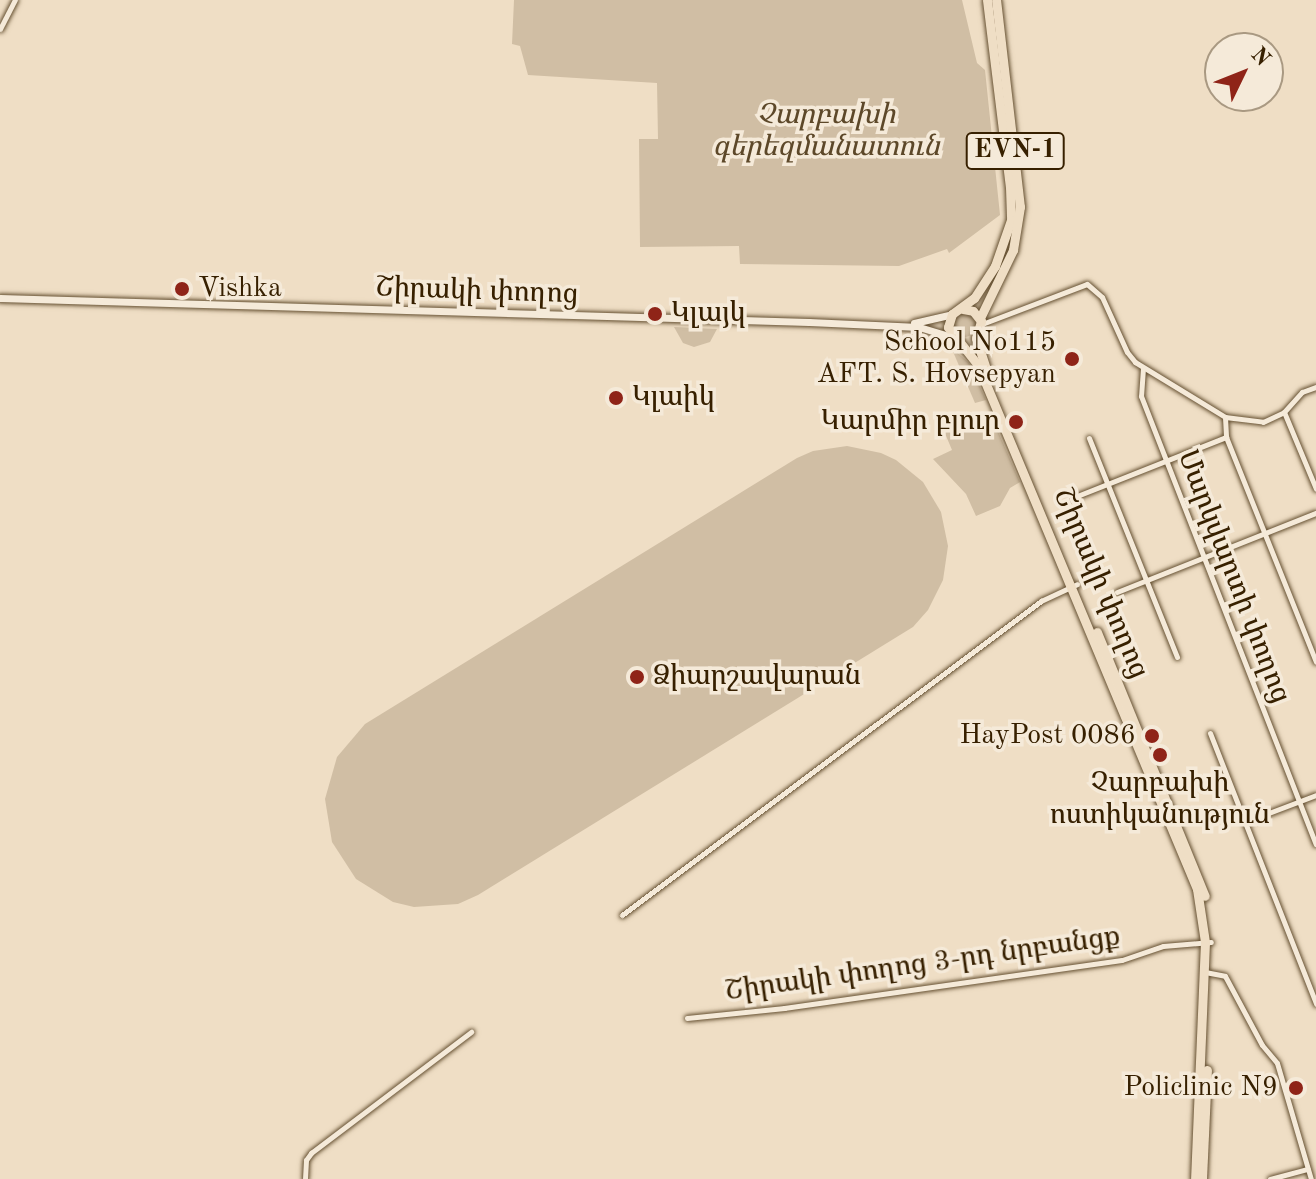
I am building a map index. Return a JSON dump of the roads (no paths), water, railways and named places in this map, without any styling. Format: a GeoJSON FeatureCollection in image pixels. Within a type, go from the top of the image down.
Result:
{"type":"FeatureCollection","features":[{"type":"Feature","properties":{"kind":"highway","name":"EVN-1"},"geometry":{"type":"LineString","coordinates":[[963,309],[995,266],[1011,220],[987,0]]}},
{"type":"Feature","properties":{"kind":"highway","name":"EVN-1"},"geometry":{"type":"LineString","coordinates":[[976,338],[980,321],[1013,250],[1020,207],[996,0]]}},
{"type":"Feature","properties":{"kind":"highway","name":"Շիրակի փողոց"},"geometry":{"type":"LineString","coordinates":[[952,314],[963,309]]}},
{"type":"Feature","properties":{"kind":"highway"},"geometry":{"type":"LineString","coordinates":[[963,309],[973,311],[980,321]]}},
{"type":"Feature","properties":{"kind":"highway"},"geometry":{"type":"LineString","coordinates":[[952,314],[948,327],[957,340],[976,338]]}},
{"type":"Feature","properties":{"kind":"highway","name":"Շիրակի փողոց"},"geometry":{"type":"LineString","coordinates":[[976,338],[1201,905],[1208,942],[1202,1179]]}},
{"type":"Feature","properties":{"kind":"highway","name":"Շիրակի փողոց"},"geometry":{"type":"LineString","coordinates":[[957,340],[978,365],[1074,586]]}},
{"type":"Feature","properties":{"kind":"highway","name":"Շիրակի փողոց"},"geometry":{"type":"LineString","coordinates":[[1195,1179],[1208,972]]}},
{"type":"Feature","properties":{"kind":"main road","name":"Շիրակի փողոց"},"geometry":{"type":"LineString","coordinates":[[0,297],[919,323],[952,314]]}},
{"type":"Feature","properties":{"kind":"main road","name":"Շիրակի փողոց"},"geometry":{"type":"LineString","coordinates":[[0,297],[809,322],[919,327],[957,340]]}},
{"type":"Feature","properties":{"kind":"street"},"geometry":{"type":"LineString","coordinates":[[0,29],[15,0]]}},
{"type":"Feature","properties":{"kind":"street"},"geometry":{"type":"LineString","coordinates":[[980,321],[1087,284],[1102,297],[1127,352],[1143,368],[1225,417],[1263,422],[1284,412],[1302,392],[1316,387]]}},
{"type":"Feature","properties":{"kind":"street","name":"Մարկվարտի փողոց"},"geometry":{"type":"LineString","coordinates":[[1143,368],[1141,396],[1316,844]]}},
{"type":"Feature","properties":{"kind":"street"},"geometry":{"type":"LineString","coordinates":[[1284,412],[1316,489]]}},
{"type":"Feature","properties":{"kind":"street"},"geometry":{"type":"LineString","coordinates":[[1225,417],[1226,437],[1316,662]]}},
{"type":"Feature","properties":{"kind":"street"},"geometry":{"type":"LineString","coordinates":[[1072,498],[1226,437]]}},
{"type":"Feature","properties":{"kind":"street"},"geometry":{"type":"LineString","coordinates":[[1089,438],[1177,657]]}},
{"type":"Feature","properties":{"kind":"street"},"geometry":{"type":"LineString","coordinates":[[1117,592],[1316,513]]}},
{"type":"Feature","properties":{"kind":"street"},"geometry":{"type":"LineString","coordinates":[[622,915],[1041,601],[1074,586]]}},
{"type":"Feature","properties":{"kind":"street"},"geometry":{"type":"LineString","coordinates":[[1210,733],[1316,1004]]}},
{"type":"Feature","properties":{"kind":"street"},"geometry":{"type":"LineString","coordinates":[[1245,822],[1316,795]]}},
{"type":"Feature","properties":{"kind":"street","name":"Շիրակի փողոց 3-րդ նրբանցք"},"geometry":{"type":"LineString","coordinates":[[687,1018],[1122,960],[1163,946],[1208,942]]}},
{"type":"Feature","properties":{"kind":"street"},"geometry":{"type":"LineString","coordinates":[[1208,972],[1225,976],[1262,1045],[1277,1063],[1311,1179]]}},
{"type":"Feature","properties":{"kind":"street"},"geometry":{"type":"LineString","coordinates":[[305,1179],[306,1160],[311,1153],[471,1032]]}},
{"type":"Feature","properties":{"kind":"street"},"geometry":{"type":"LineString","coordinates":[[1270,1179],[1308,1169]]}},
{"type":"Feature","properties":{"kind":"place","name":"Vishka"},"geometry":{"type":"Point","coordinates":[182,289]}},
{"type":"Feature","properties":{"kind":"place","name":"Կլայկ"},"geometry":{"type":"Point","coordinates":[655,314]}},
{"type":"Feature","properties":{"kind":"place","name":"School No115 AFT. S. Hovsepyan"},"geometry":{"type":"Point","coordinates":[1072,359]}},
{"type":"Feature","properties":{"kind":"place","name":"Կլաիկ"},"geometry":{"type":"Point","coordinates":[616,398]}},
{"type":"Feature","properties":{"kind":"place","name":"Կարմիր բլուր"},"geometry":{"type":"Point","coordinates":[1016,422]}},
{"type":"Feature","properties":{"kind":"place","name":"Ձիարշավարան"},"geometry":{"type":"Point","coordinates":[637,677]}},
{"type":"Feature","properties":{"kind":"place","name":"HayPost 0086"},"geometry":{"type":"Point","coordinates":[1152,736]}},
{"type":"Feature","properties":{"kind":"place","name":"Չարբախի ոստիկանություն"},"geometry":{"type":"Point","coordinates":[1160,755]}},
{"type":"Feature","properties":{"kind":"place","name":"Policlinic N9"},"geometry":{"type":"Point","coordinates":[1296,1088]}},
{"type":"Feature","properties":{"kind":"park label","name":"Չարբախի գերեզմանատուն"},"geometry":{"type":"Point","coordinates":[826,132]}}]}
